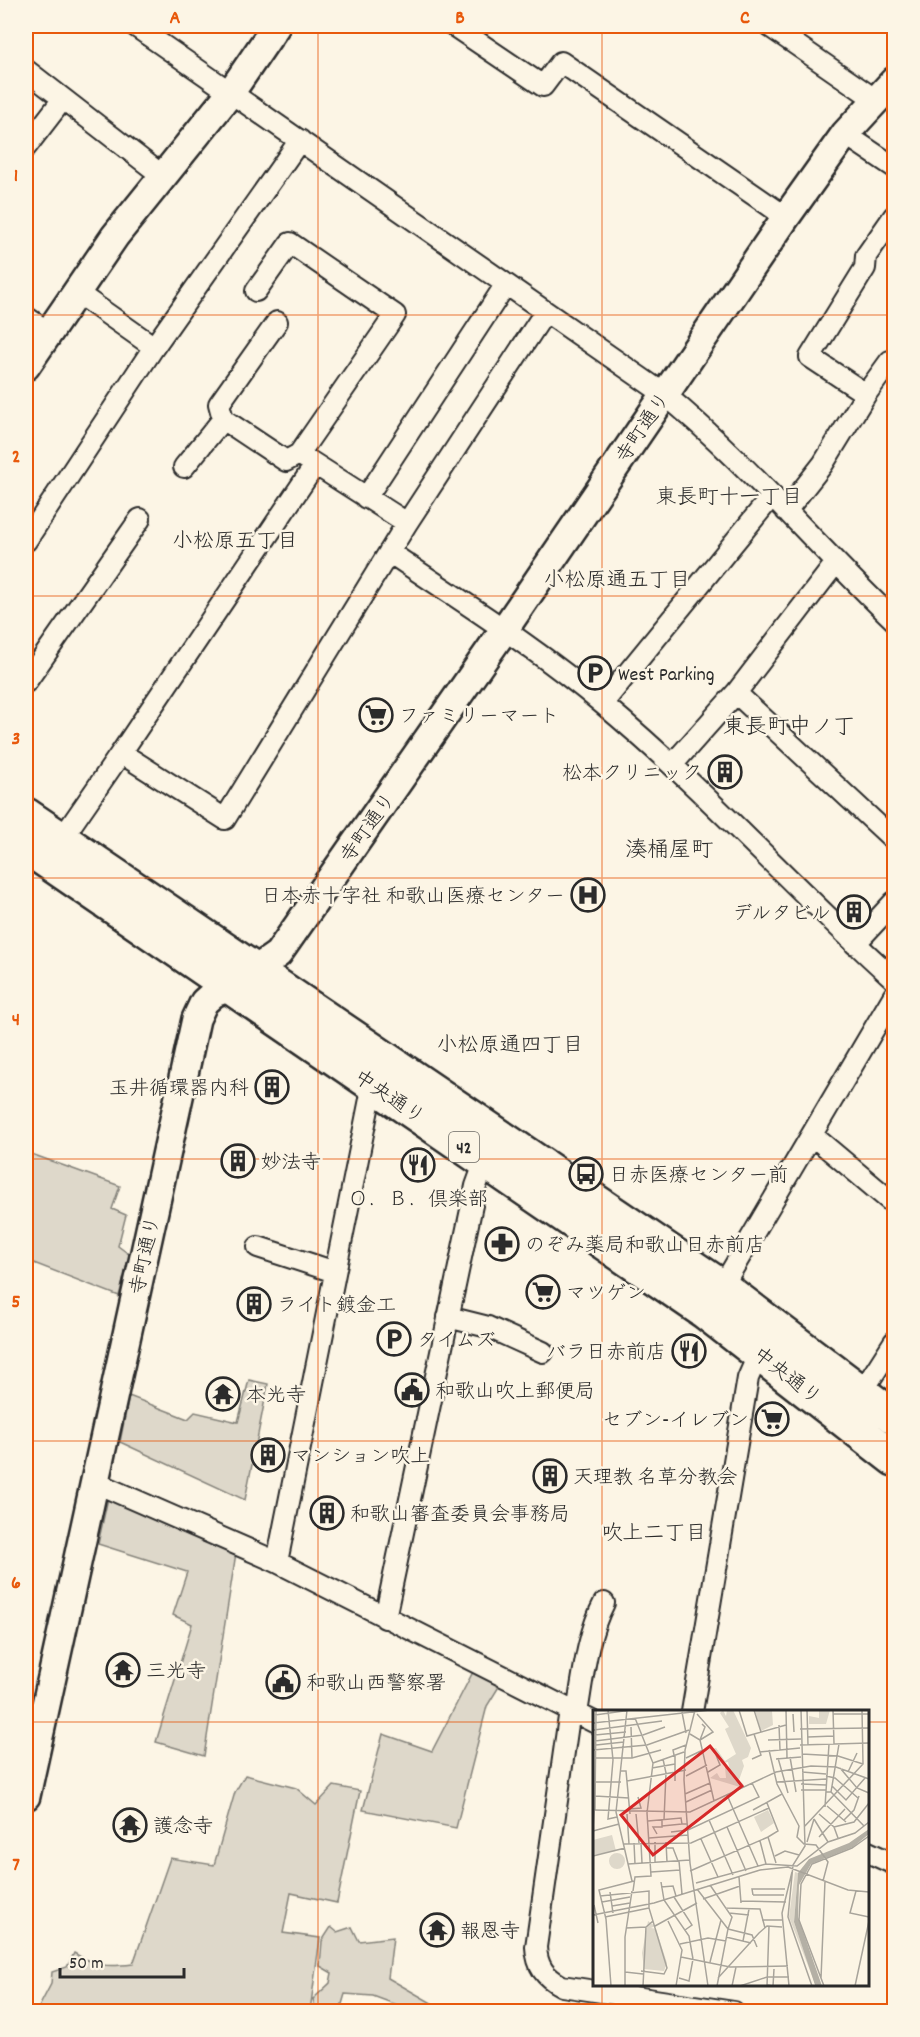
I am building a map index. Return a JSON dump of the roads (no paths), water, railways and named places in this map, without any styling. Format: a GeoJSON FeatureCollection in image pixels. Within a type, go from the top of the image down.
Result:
{"type":"FeatureCollection","features":[{"type":"Feature","properties":{"kind":"highway","name":"中央通り"},"geometry":{"type":"LineString","coordinates":[[26,815],[244,979],[497,1152],[722,1287],[894,1417]]}},
{"type":"Feature","properties":{"kind":"highway","name":"中央通り"},"geometry":{"type":"LineString","coordinates":[[26,847],[244,979]]}},
{"type":"Feature","properties":{"kind":"highway","name":"中央通り"},"geometry":{"type":"LineString","coordinates":[[497,1152],[844,1418],[894,1459]]}},
{"type":"Feature","properties":{"kind":"street"},"geometry":{"type":"LineString","coordinates":[[135,26],[664,394],[696,420],[772,496],[835,564],[894,620]]}},
{"type":"Feature","properties":{"kind":"street"},"geometry":{"type":"LineString","coordinates":[[26,366],[115,236],[231,92],[276,26]]}},
{"type":"Feature","properties":{"kind":"street"},"geometry":{"type":"LineString","coordinates":[[454,26],[543,86],[561,62],[786,217]]}},
{"type":"Feature","properties":{"kind":"street"},"geometry":{"type":"LineString","coordinates":[[769,26],[876,100]]}},
{"type":"Feature","properties":{"kind":"street"},"geometry":{"type":"LineString","coordinates":[[26,70],[164,177]]}},
{"type":"Feature","properties":{"kind":"street","name":"寺町通り"},"geometry":{"type":"LineString","coordinates":[[26,1796],[33,1725],[94,1482],[196,1019],[204,1002],[214,993],[244,979],[278,954],[504,630],[786,217],[845,134],[894,81]]}},
{"type":"Feature","properties":{"kind":"street"},"geometry":{"type":"LineString","coordinates":[[26,147],[63,99]]}},
{"type":"Feature","properties":{"kind":"street"},"geometry":{"type":"LineString","coordinates":[[845,134],[894,167]]}},
{"type":"Feature","properties":{"kind":"street"},"geometry":{"type":"LineString","coordinates":[[26,541],[154,347],[300,140]]}},
{"type":"Feature","properties":{"kind":"street"},"geometry":{"type":"LineString","coordinates":[[866,394],[810,357],[865,268],[866,256],[894,216]]}},
{"type":"Feature","properties":{"kind":"street"},"geometry":{"type":"LineString","coordinates":[[61,840],[121,753],[307,460],[395,315],[290,243],[256,291]]}},
{"type":"Feature","properties":{"kind":"street"},"geometry":{"type":"LineString","coordinates":[[366,498],[506,284]]}},
{"type":"Feature","properties":{"kind":"street"},"geometry":{"type":"LineString","coordinates":[[76,292],[154,347]]}},
{"type":"Feature","properties":{"kind":"street"},"geometry":{"type":"LineString","coordinates":[[121,753],[225,819],[407,523],[545,312]]}},
{"type":"Feature","properties":{"kind":"street"},"geometry":{"type":"LineString","coordinates":[[26,317],[48,332]]}},
{"type":"Feature","properties":{"kind":"street"},"geometry":{"type":"LineString","coordinates":[[277,322],[219,404],[223,419],[286,461],[307,460],[407,523]]}},
{"type":"Feature","properties":{"kind":"street"},"geometry":{"type":"LineString","coordinates":[[786,511],[823,464],[866,394],[890,361],[894,364]]}},
{"type":"Feature","properties":{"kind":"street"},"geometry":{"type":"LineString","coordinates":[[184,467],[223,419]]}},
{"type":"Feature","properties":{"kind":"street"},"geometry":{"type":"LineString","coordinates":[[603,704],[772,496]]}},
{"type":"Feature","properties":{"kind":"street"},"geometry":{"type":"LineString","coordinates":[[26,682],[140,519]]}},
{"type":"Feature","properties":{"kind":"street"},"geometry":{"type":"LineString","coordinates":[[389,552],[504,630],[603,704],[672,765],[855,944],[894,979]]}},
{"type":"Feature","properties":{"kind":"street"},"geometry":{"type":"LineString","coordinates":[[672,765],[736,693],[835,564]]}},
{"type":"Feature","properties":{"kind":"street"},"geometry":{"type":"LineString","coordinates":[[736,693],[894,840]]}},
{"type":"Feature","properties":{"kind":"street"},"geometry":{"type":"LineString","coordinates":[[855,944],[894,902]]}},
{"type":"Feature","properties":{"kind":"street"},"geometry":{"type":"LineString","coordinates":[[722,1287],[894,995]]}},
{"type":"Feature","properties":{"kind":"street"},"geometry":{"type":"LineString","coordinates":[[277,1562],[335,1272],[380,1073]]}},
{"type":"Feature","properties":{"kind":"street"},"geometry":{"type":"LineString","coordinates":[[812,1135],[894,1204]]}},
{"type":"Feature","properties":{"kind":"street"},"geometry":{"type":"LineString","coordinates":[[385,1618],[476,1186],[480,1175],[497,1152]]}},
{"type":"Feature","properties":{"kind":"street"},"geometry":{"type":"LineString","coordinates":[[258,1247],[335,1272]]}},
{"type":"Feature","properties":{"kind":"street"},"geometry":{"type":"LineString","coordinates":[[448,1317],[488,1327],[543,1352]]}},
{"type":"Feature","properties":{"kind":"street"},"geometry":{"type":"LineString","coordinates":[[844,1418],[894,1342]]}},
{"type":"Feature","properties":{"kind":"street"},"geometry":{"type":"LineString","coordinates":[[692,1710],[748,1377],[759,1353]]}},
{"type":"Feature","properties":{"kind":"street"},"geometry":{"type":"LineString","coordinates":[[94,1482],[277,1562],[580,1715]]}},
{"type":"Feature","properties":{"kind":"street"},"geometry":{"type":"LineString","coordinates":[[604,1603],[598,1613],[586,1661],[580,1715],[536,1947],[540,1969],[549,1979],[562,1986],[734,2012]]}},
{"type":"Feature","properties":{"kind":"street"},"geometry":{"type":"LineString","coordinates":[[869,1853],[894,1864]]}},
{"type":"Feature","properties":{"kind":"place","name":"West Parking"},"geometry":{"type":"Point","coordinates":[595,673]}},
{"type":"Feature","properties":{"kind":"place","name":"ファミリーマート"},"geometry":{"type":"Point","coordinates":[376,715]}},
{"type":"Feature","properties":{"kind":"place","name":"松本クリニック"},"geometry":{"type":"Point","coordinates":[725,772]}},
{"type":"Feature","properties":{"kind":"place","name":"日本赤十字社 和歌山医療センター"},"geometry":{"type":"Point","coordinates":[588,895]}},
{"type":"Feature","properties":{"kind":"place","name":"デルタビル"},"geometry":{"type":"Point","coordinates":[854,912]}},
{"type":"Feature","properties":{"kind":"place","name":"玉井循環器内科"},"geometry":{"type":"Point","coordinates":[272,1087]}},
{"type":"Feature","properties":{"kind":"place","name":"妙法寺"},"geometry":{"type":"Point","coordinates":[238,1161]}},
{"type":"Feature","properties":{"kind":"place","name":"Ｏ．Ｂ．倶楽部"},"geometry":{"type":"Point","coordinates":[418,1165]}},
{"type":"Feature","properties":{"kind":"place","name":"日赤医療センター前"},"geometry":{"type":"Point","coordinates":[586,1174]}},
{"type":"Feature","properties":{"kind":"place","name":"のぞみ薬局和歌山日赤前店"},"geometry":{"type":"Point","coordinates":[502,1244]}},
{"type":"Feature","properties":{"kind":"place","name":"マツゲン"},"geometry":{"type":"Point","coordinates":[543,1292]}},
{"type":"Feature","properties":{"kind":"place","name":"ライト鍍金工"},"geometry":{"type":"Point","coordinates":[254,1304]}},
{"type":"Feature","properties":{"kind":"place","name":"タイムズ"},"geometry":{"type":"Point","coordinates":[394,1339]}},
{"type":"Feature","properties":{"kind":"place","name":"バラ日赤前店"},"geometry":{"type":"Point","coordinates":[689,1351]}},
{"type":"Feature","properties":{"kind":"place","name":"和歌山吹上郵便局"},"geometry":{"type":"Point","coordinates":[412,1390]}},
{"type":"Feature","properties":{"kind":"place","name":"本光寺"},"geometry":{"type":"Point","coordinates":[223,1394]}},
{"type":"Feature","properties":{"kind":"place","name":"セブン-イレブン"},"geometry":{"type":"Point","coordinates":[772,1419]}},
{"type":"Feature","properties":{"kind":"place","name":"マンション吹上"},"geometry":{"type":"Point","coordinates":[268,1455]}},
{"type":"Feature","properties":{"kind":"place","name":"天理教 名草分教会"},"geometry":{"type":"Point","coordinates":[550,1476]}},
{"type":"Feature","properties":{"kind":"place","name":"和歌山審査委員会事務局"},"geometry":{"type":"Point","coordinates":[327,1513]}},
{"type":"Feature","properties":{"kind":"place","name":"三光寺"},"geometry":{"type":"Point","coordinates":[123,1670]}},
{"type":"Feature","properties":{"kind":"place","name":"和歌山西警察署"},"geometry":{"type":"Point","coordinates":[283,1682]}},
{"type":"Feature","properties":{"kind":"place","name":"護念寺"},"geometry":{"type":"Point","coordinates":[130,1825]}},
{"type":"Feature","properties":{"kind":"place","name":"報恩寺"},"geometry":{"type":"Point","coordinates":[437,1930]}},
{"type":"Feature","properties":{"kind":"district","name":"東長町十一丁目"},"geometry":{"type":"Point","coordinates":[729,496]}},
{"type":"Feature","properties":{"kind":"district","name":"小松原五丁目"},"geometry":{"type":"Point","coordinates":[235,540]}},
{"type":"Feature","properties":{"kind":"district","name":"小松原通五丁目"},"geometry":{"type":"Point","coordinates":[617,579]}},
{"type":"Feature","properties":{"kind":"district","name":"東長町中ノ丁"},"geometry":{"type":"Point","coordinates":[789,725]}},
{"type":"Feature","properties":{"kind":"district","name":"湊桶屋町"},"geometry":{"type":"Point","coordinates":[669,848]}},
{"type":"Feature","properties":{"kind":"district","name":"小松原通四丁目"},"geometry":{"type":"Point","coordinates":[510,1044]}},
{"type":"Feature","properties":{"kind":"district","name":"吹上二丁目"},"geometry":{"type":"Point","coordinates":[654,1532]}}]}
